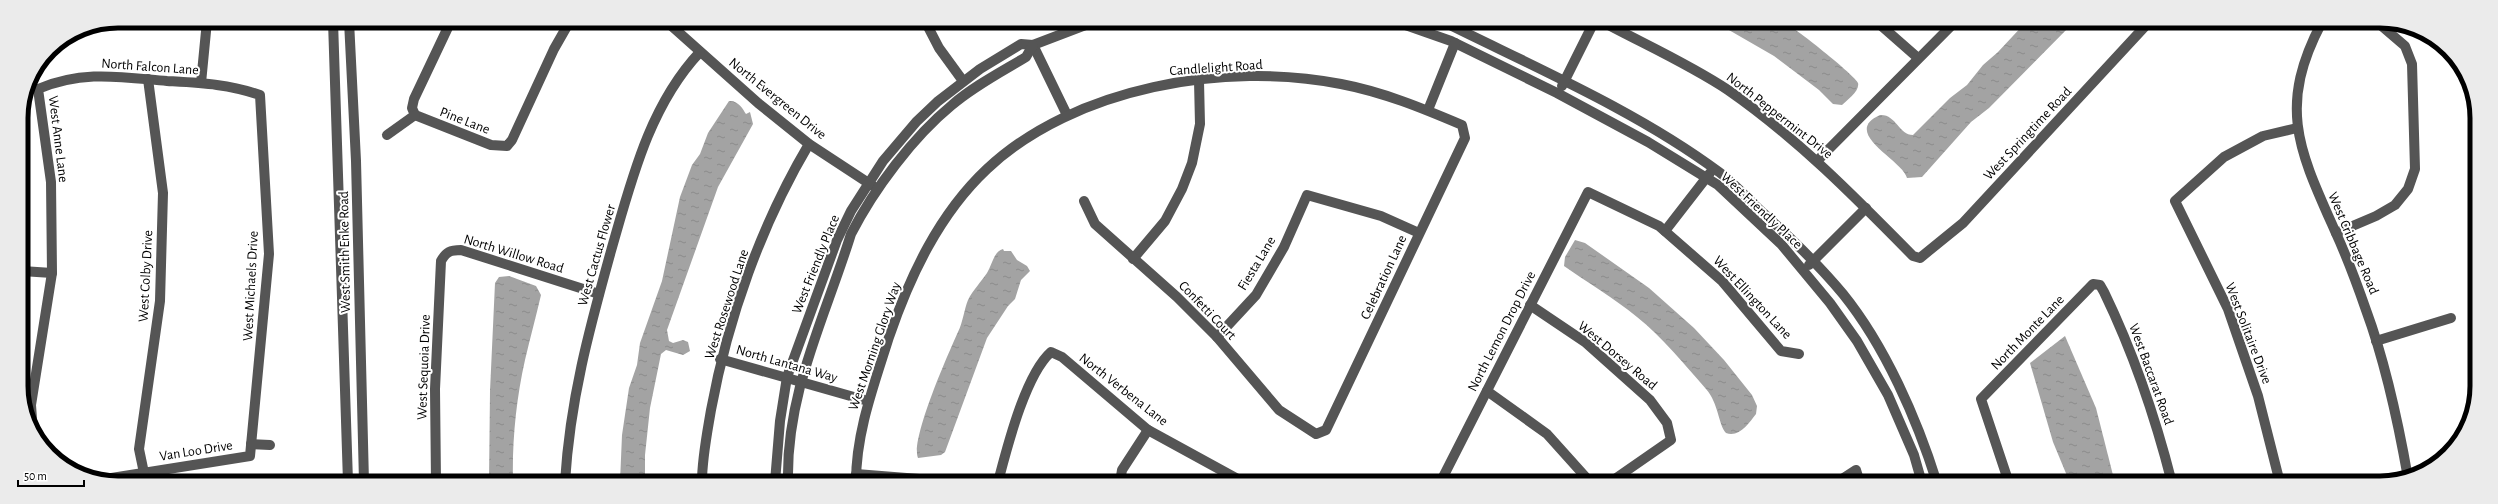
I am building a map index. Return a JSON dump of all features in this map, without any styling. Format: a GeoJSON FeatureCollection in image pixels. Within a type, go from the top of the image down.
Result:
{"type":"FeatureCollection","features":[{"type":"Feature","properties":{"kind":"street"},"geometry":{"type":"LineString","coordinates":[[201,83],[206,28]]}},
{"type":"Feature","properties":{"kind":"street","name":"West Smith Enke Road"},"geometry":{"type":"LineString","coordinates":[[333,28],[348,476]]}},
{"type":"Feature","properties":{"kind":"street","name":"West Smith Enke Road"},"geometry":{"type":"LineString","coordinates":[[350,28],[356,161],[364,476]]}},
{"type":"Feature","properties":{"kind":"street"},"geometry":{"type":"LineString","coordinates":[[387,135],[415,115],[412,108],[414,99],[448,28]]}},
{"type":"Feature","properties":{"kind":"street","name":"Pine Lane"},"geometry":{"type":"LineString","coordinates":[[415,115],[491,145],[507,146],[512,140],[554,49],[566,28]]}},
{"type":"Feature","properties":{"kind":"street","name":"North Evergreen Drive"},"geometry":{"type":"LineString","coordinates":[[674,28],[758,103],[809,144],[878,189]]}},
{"type":"Feature","properties":{"kind":"street"},"geometry":{"type":"LineString","coordinates":[[929,28],[939,48],[963,81]]}},
{"type":"Feature","properties":{"kind":"street","name":"West Friendly Place"},"geometry":{"type":"LineString","coordinates":[[775,476],[780,421],[787,377],[837,240],[868,183],[883,161],[917,121],[963,81],[1021,44],[1033,45],[1078,28]]}},
{"type":"Feature","properties":{"kind":"street","name":"West Friendly Place"},"geometry":{"type":"LineString","coordinates":[[1411,28],[1455,43],[1557,93],[1648,142],[1707,177],[1781,244],[1803,270],[1857,341],[1888,395],[1914,456],[1920,476]]}},
{"type":"Feature","properties":{"kind":"street","name":"West Friendly Place"},"geometry":{"type":"LineString","coordinates":[[1456,28],[1565,82],[1653,129],[1713,168],[1814,261],[1843,295],[1870,334],[1900,390],[1927,451],[1935,476]]}},
{"type":"Feature","properties":{"kind":"street"},"geometry":{"type":"LineString","coordinates":[[1557,93],[1565,82],[1591,28]]}},
{"type":"Feature","properties":{"kind":"street","name":"North Peppermint Drive"},"geometry":{"type":"LineString","coordinates":[[1614,28],[1728,90],[1818,160],[1913,256],[1920,258]]}},
{"type":"Feature","properties":{"kind":"street"},"geometry":{"type":"LineString","coordinates":[[1884,28],[1918,58]]}},
{"type":"Feature","properties":{"kind":"street"},"geometry":{"type":"LineString","coordinates":[[1818,160],[1949,28]]}},
{"type":"Feature","properties":{"kind":"street","name":"West Springtime Road"},"geometry":{"type":"LineString","coordinates":[[1920,258],[1963,223],[2143,28]]}},
{"type":"Feature","properties":{"kind":"street","name":"West Cribbage Road"},"geometry":{"type":"LineString","coordinates":[[2319,28],[2307,49],[2297,92],[2297,128],[2307,170],[2336,233],[2376,341],[2397,417],[2407,472]]}},
{"type":"Feature","properties":{"kind":"street"},"geometry":{"type":"LineString","coordinates":[[2336,233],[2376,216],[2395,205],[2408,189],[2416,168],[2412,64],[2405,46],[2384,28]]}},
{"type":"Feature","properties":{"kind":"street"},"geometry":{"type":"LineString","coordinates":[[1428,110],[1455,43]]}},
{"type":"Feature","properties":{"kind":"street"},"geometry":{"type":"LineString","coordinates":[[1033,45],[1067,115]]}},
{"type":"Feature","properties":{"kind":"street","name":"West Friendly Place"},"geometry":{"type":"LineString","coordinates":[[788,476],[790,439],[800,381],[851,234],[878,189],[918,137],[937,118],[971,91],[1026,57],[1033,45]]}},
{"type":"Feature","properties":{"kind":"street","name":"West Cactus Flower"},"geometry":{"type":"LineString","coordinates":[[565,476],[568,432],[575,388],[599,294],[636,164],[665,100],[687,66],[700,52]]}},
{"type":"Feature","properties":{"kind":"street","name":"North Falcon Lane"},"geometry":{"type":"LineString","coordinates":[[38,89],[58,81],[108,75],[234,86],[260,95]]}},
{"type":"Feature","properties":{"kind":"street","name":"Candlelight Road"},"geometry":{"type":"LineString","coordinates":[[987,169],[1032,134],[1067,115],[1109,98],[1154,86],[1199,80],[1255,76],[1301,78],[1382,93],[1428,110],[1462,125]]}},
{"type":"Feature","properties":{"kind":"street","name":"West Colby Drive"},"geometry":{"type":"LineString","coordinates":[[144,473],[139,449],[160,301],[163,193],[148,79]]}},
{"type":"Feature","properties":{"kind":"street"},"geometry":{"type":"LineString","coordinates":[[1133,259],[1165,221],[1182,189],[1192,163],[1200,124],[1199,80]]}},
{"type":"Feature","properties":{"kind":"street","name":"West Anne Lane"},"geometry":{"type":"LineString","coordinates":[[31,409],[52,273],[51,182],[38,89]]}},
{"type":"Feature","properties":{"kind":"street","name":"West Michaels Drive"},"geometry":{"type":"LineString","coordinates":[[250,456],[269,254],[260,95]]}},
{"type":"Feature","properties":{"kind":"street","name":"Celebration Lane"},"geometry":{"type":"LineString","coordinates":[[1316,434],[1326,430],[1465,138],[1462,125]]}},
{"type":"Feature","properties":{"kind":"street","name":"West Solitaire Drive"},"geometry":{"type":"LineString","coordinates":[[2278,476],[2258,396],[2228,309],[2175,201],[2224,156],[2263,136],[2297,128]]}},
{"type":"Feature","properties":{"kind":"street","name":"West Rosewood Lane"},"geometry":{"type":"LineString","coordinates":[[702,476],[702,459],[720,358],[763,235],[788,179],[809,144]]}},
{"type":"Feature","properties":{"kind":"street"},"geometry":{"type":"LineString","coordinates":[[1665,231],[1713,168]]}},
{"type":"Feature","properties":{"kind":"street","name":"West Morning Glory Way"},"geometry":{"type":"LineString","coordinates":[[856,476],[860,438],[868,401],[899,307],[924,252],[949,213],[987,169]]}},
{"type":"Feature","properties":{"kind":"street","name":"West Ellington Lane"},"geometry":{"type":"LineString","coordinates":[[1588,192],[1659,226],[1722,281],[1781,351],[1799,354]]}},
{"type":"Feature","properties":{"kind":"street","name":"North Lemon Drop Drive"},"geometry":{"type":"LineString","coordinates":[[1443,476],[1588,192]]}},
{"type":"Feature","properties":{"kind":"street","name":"Fiesta Lane"},"geometry":{"type":"LineString","coordinates":[[1217,337],[1256,295],[1284,247],[1306,195],[1381,216],[1419,233]]}},
{"type":"Feature","properties":{"kind":"street","name":"Confetti Court"},"geometry":{"type":"LineString","coordinates":[[1084,201],[1095,224],[1217,337],[1279,410],[1316,434]]}},
{"type":"Feature","properties":{"kind":"street"},"geometry":{"type":"LineString","coordinates":[[1803,270],[1814,261],[1866,208]]}},
{"type":"Feature","properties":{"kind":"street","name":"North Willow Road"},"geometry":{"type":"LineString","coordinates":[[445,253],[452,250],[460,250],[599,294]]}},
{"type":"Feature","properties":{"kind":"street","name":"West Sequoia Drive"},"geometry":{"type":"LineString","coordinates":[[436,476],[435,388],[441,261],[445,253]]}},
{"type":"Feature","properties":{"kind":"street"},"geometry":{"type":"LineString","coordinates":[[28,271],[52,273]]}},
{"type":"Feature","properties":{"kind":"street","name":"North Monte Lane"},"geometry":{"type":"LineString","coordinates":[[2007,476],[1981,399],[2093,284]]}},
{"type":"Feature","properties":{"kind":"street","name":"West Baccarat Road"},"geometry":{"type":"LineString","coordinates":[[2093,284],[2100,285],[2104,292],[2133,356],[2154,412],[2170,476]]}},
{"type":"Feature","properties":{"kind":"street","name":"West Dorsey Road"},"geometry":{"type":"LineString","coordinates":[[1530,305],[1585,342],[1650,400],[1667,423],[1671,440],[1619,476]]}},
{"type":"Feature","properties":{"kind":"street"},"geometry":{"type":"LineString","coordinates":[[2376,341],[2451,318]]}},
{"type":"Feature","properties":{"kind":"street","name":"North Verbena Lane"},"geometry":{"type":"LineString","coordinates":[[1000,476],[1021,407],[1041,360],[1051,352],[1062,357],[1148,430],[1232,476]]}},
{"type":"Feature","properties":{"kind":"street","name":"North Lantana Way"},"geometry":{"type":"LineString","coordinates":[[720,358],[868,401]]}},
{"type":"Feature","properties":{"kind":"street"},"geometry":{"type":"LineString","coordinates":[[1486,391],[1547,434],[1584,476]]}},
{"type":"Feature","properties":{"kind":"street"},"geometry":{"type":"LineString","coordinates":[[1121,476],[1122,470],[1148,430]]}},
{"type":"Feature","properties":{"kind":"street"},"geometry":{"type":"LineString","coordinates":[[251,444],[270,445]]}},
{"type":"Feature","properties":{"kind":"street","name":"Van Loo Drive"},"geometry":{"type":"LineString","coordinates":[[125,476],[250,456]]}},
{"type":"Feature","properties":{"kind":"street"},"geometry":{"type":"LineString","coordinates":[[1847,476],[1856,470],[1858,476]]}},
{"type":"Feature","properties":{"kind":"water"},"geometry":{"type":"Polygon","coordinates":[[[1725,28],[1793,28],[1847,71],[1858,83],[1857,89],[1842,105],[1833,104],[1819,90],[1774,56],[1725,28]]]}},
{"type":"Feature","properties":{"kind":"water"},"geometry":{"type":"Polygon","coordinates":[[[2020,28],[2068,28],[1989,108],[1971,122],[1922,177],[1907,178],[1903,171],[1870,138],[1867,130],[1870,122],[1880,115],[1885,116],[1894,121],[1904,132],[1913,135],[1950,98],[1967,85],[1983,65],[1998,52],[2020,28]]]}},
{"type":"Feature","properties":{"kind":"water"},"geometry":{"type":"Polygon","coordinates":[[[729,101],[738,103],[746,114],[750,112],[753,124],[718,187],[667,330],[669,341],[673,343],[683,340],[688,342],[690,351],[683,355],[666,350],[661,354],[650,408],[645,455],[645,476],[620,476],[622,435],[629,388],[637,365],[640,343],[662,281],[680,197],[692,165],[700,154],[708,133],[729,101]]]}},
{"type":"Feature","properties":{"kind":"water"},"geometry":{"type":"Polygon","coordinates":[[[1575,240],[1585,243],[1649,288],[1694,328],[1724,360],[1752,395],[1757,406],[1756,414],[1743,429],[1739,432],[1731,434],[1726,433],[1721,424],[1716,407],[1706,389],[1664,342],[1628,310],[1564,266],[1565,257],[1575,240]]]}},
{"type":"Feature","properties":{"kind":"water"},"geometry":{"type":"Polygon","coordinates":[[[1003,249],[1004,251],[1011,251],[1017,260],[1027,266],[1030,271],[1021,280],[1015,299],[1008,306],[987,338],[945,452],[941,455],[918,458],[917,448],[925,415],[939,376],[960,328],[968,300],[987,273],[997,252],[1003,249]]]}},
{"type":"Feature","properties":{"kind":"water"},"geometry":{"type":"Polygon","coordinates":[[[509,276],[536,286],[541,295],[519,390],[514,436],[513,476],[489,476],[490,391],[495,283],[499,277],[509,276]]]}},
{"type":"Feature","properties":{"kind":"water"},"geometry":{"type":"Polygon","coordinates":[[[2065,336],[2096,408],[2113,476],[2067,476],[2053,442],[2030,363],[2065,336]]]}}]}
